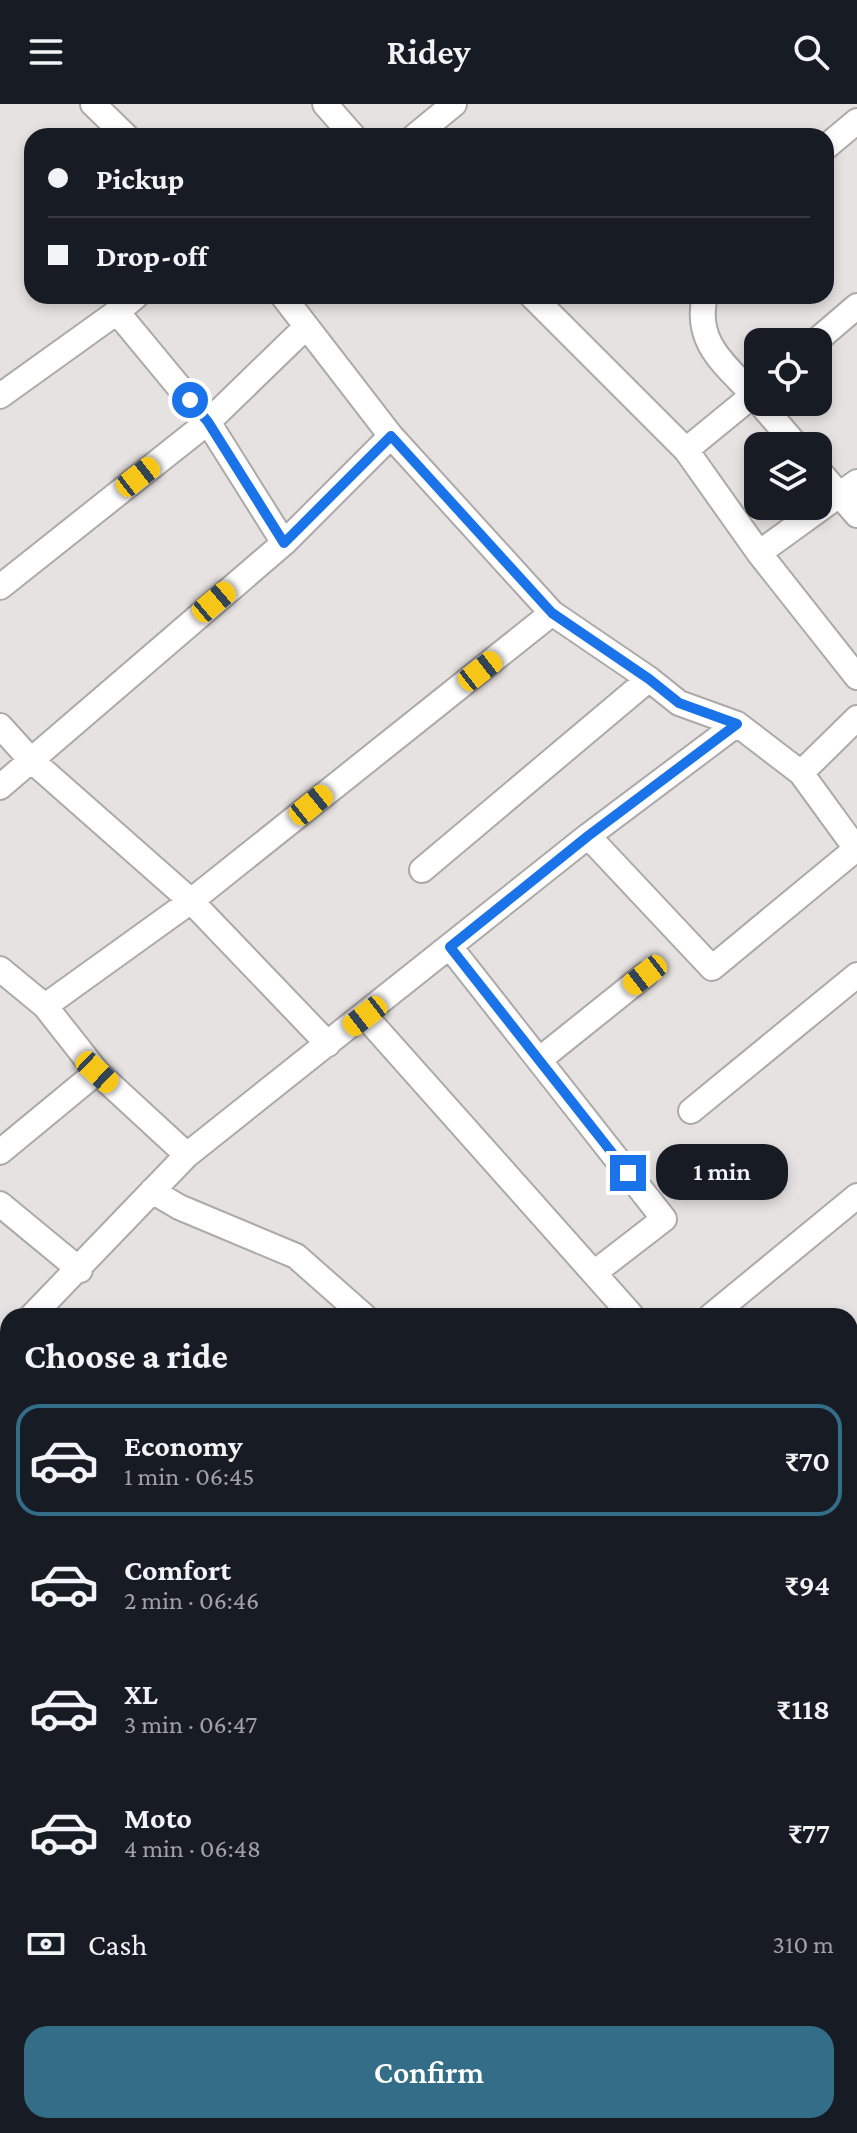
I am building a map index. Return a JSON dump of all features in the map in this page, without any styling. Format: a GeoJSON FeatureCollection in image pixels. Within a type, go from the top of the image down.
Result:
{"type":"FeatureCollection","features":[{"type":"Feature","properties":{"kind":"street"},"geometry":{"type":"LineString","coordinates":[[93,104],[118,128]]}},
{"type":"Feature","properties":{"kind":"street"},"geometry":{"type":"LineString","coordinates":[[325,104],[346,128]]}},
{"type":"Feature","properties":{"kind":"street"},"geometry":{"type":"LineString","coordinates":[[425,128],[454,104]]}},
{"type":"Feature","properties":{"kind":"street"},"geometry":{"type":"LineString","coordinates":[[834,140],[857,121]]}},
{"type":"Feature","properties":{"kind":"street"},"geometry":{"type":"LineString","coordinates":[[0,396],[126,304]]}},
{"type":"Feature","properties":{"kind":"street"},"geometry":{"type":"LineString","coordinates":[[289,304],[391,436],[552,613],[679,703],[737,724],[801,773],[857,850],[712,968],[588,836]]}},
{"type":"Feature","properties":{"kind":"street"},"geometry":{"type":"LineString","coordinates":[[540,304],[686,450],[759,553],[857,677]]}},
{"type":"Feature","properties":{"kind":"street"},"geometry":{"type":"LineString","coordinates":[[703,304],[701,312],[709,346],[744,383]]}},
{"type":"Feature","properties":{"kind":"street"},"geometry":{"type":"LineString","coordinates":[[831,328],[857,306]]}},
{"type":"Feature","properties":{"kind":"street"},"geometry":{"type":"LineString","coordinates":[[117,312],[208,422],[284,543]]}},
{"type":"Feature","properties":{"kind":"street"},"geometry":{"type":"LineString","coordinates":[[0,587],[208,422],[306,327]]}},
{"type":"Feature","properties":{"kind":"street"},"geometry":{"type":"LineString","coordinates":[[686,450],[744,407]]}},
{"type":"Feature","properties":{"kind":"street"},"geometry":{"type":"LineString","coordinates":[[773,416],[786,432]]}},
{"type":"Feature","properties":{"kind":"street"},"geometry":{"type":"LineString","coordinates":[[0,787],[284,543],[391,436]]}},
{"type":"Feature","properties":{"kind":"street"},"geometry":{"type":"LineString","coordinates":[[759,553],[849,489],[857,515]]}},
{"type":"Feature","properties":{"kind":"street"},"geometry":{"type":"LineString","coordinates":[[45,1006],[191,901],[552,613]]}},
{"type":"Feature","properties":{"kind":"street"},"geometry":{"type":"LineString","coordinates":[[422,870],[649,679]]}},
{"type":"Feature","properties":{"kind":"street"},"geometry":{"type":"LineString","coordinates":[[801,773],[857,718]]}},
{"type":"Feature","properties":{"kind":"street"},"geometry":{"type":"LineString","coordinates":[[40,1308],[187,1155],[588,836],[737,724]]}},
{"type":"Feature","properties":{"kind":"street"},"geometry":{"type":"LineString","coordinates":[[0,726],[30,759],[191,901],[328,1044]]}},
{"type":"Feature","properties":{"kind":"street"},"geometry":{"type":"LineString","coordinates":[[450,947],[664,1219],[594,1273]]}},
{"type":"Feature","properties":{"kind":"street"},"geometry":{"type":"LineString","coordinates":[[0,969],[45,1006],[97,1072],[187,1155]]}},
{"type":"Feature","properties":{"kind":"street"},"geometry":{"type":"LineString","coordinates":[[539,1060],[645,975]]}},
{"type":"Feature","properties":{"kind":"street"},"geometry":{"type":"LineString","coordinates":[[691,1111],[857,975]]}},
{"type":"Feature","properties":{"kind":"street"},"geometry":{"type":"LineString","coordinates":[[365,1016],[625,1308]]}},
{"type":"Feature","properties":{"kind":"street"},"geometry":{"type":"LineString","coordinates":[[0,1152],[97,1072]]}},
{"type":"Feature","properties":{"kind":"street"},"geometry":{"type":"LineString","coordinates":[[152,1191],[179,1207],[296,1256],[355,1308]]}},
{"type":"Feature","properties":{"kind":"street"},"geometry":{"type":"LineString","coordinates":[[721,1308],[857,1196]]}},
{"type":"Feature","properties":{"kind":"street"},"geometry":{"type":"LineString","coordinates":[[0,1204],[80,1270]]}},
{"type":"Feature","properties":{"kind":"route"},"geometry":{"type":"LineString","coordinates":[[190,400],[208,422],[284,543],[391,436],[552,613],[679,703],[737,724],[588,836],[450,947],[628,1173]]}}]}
